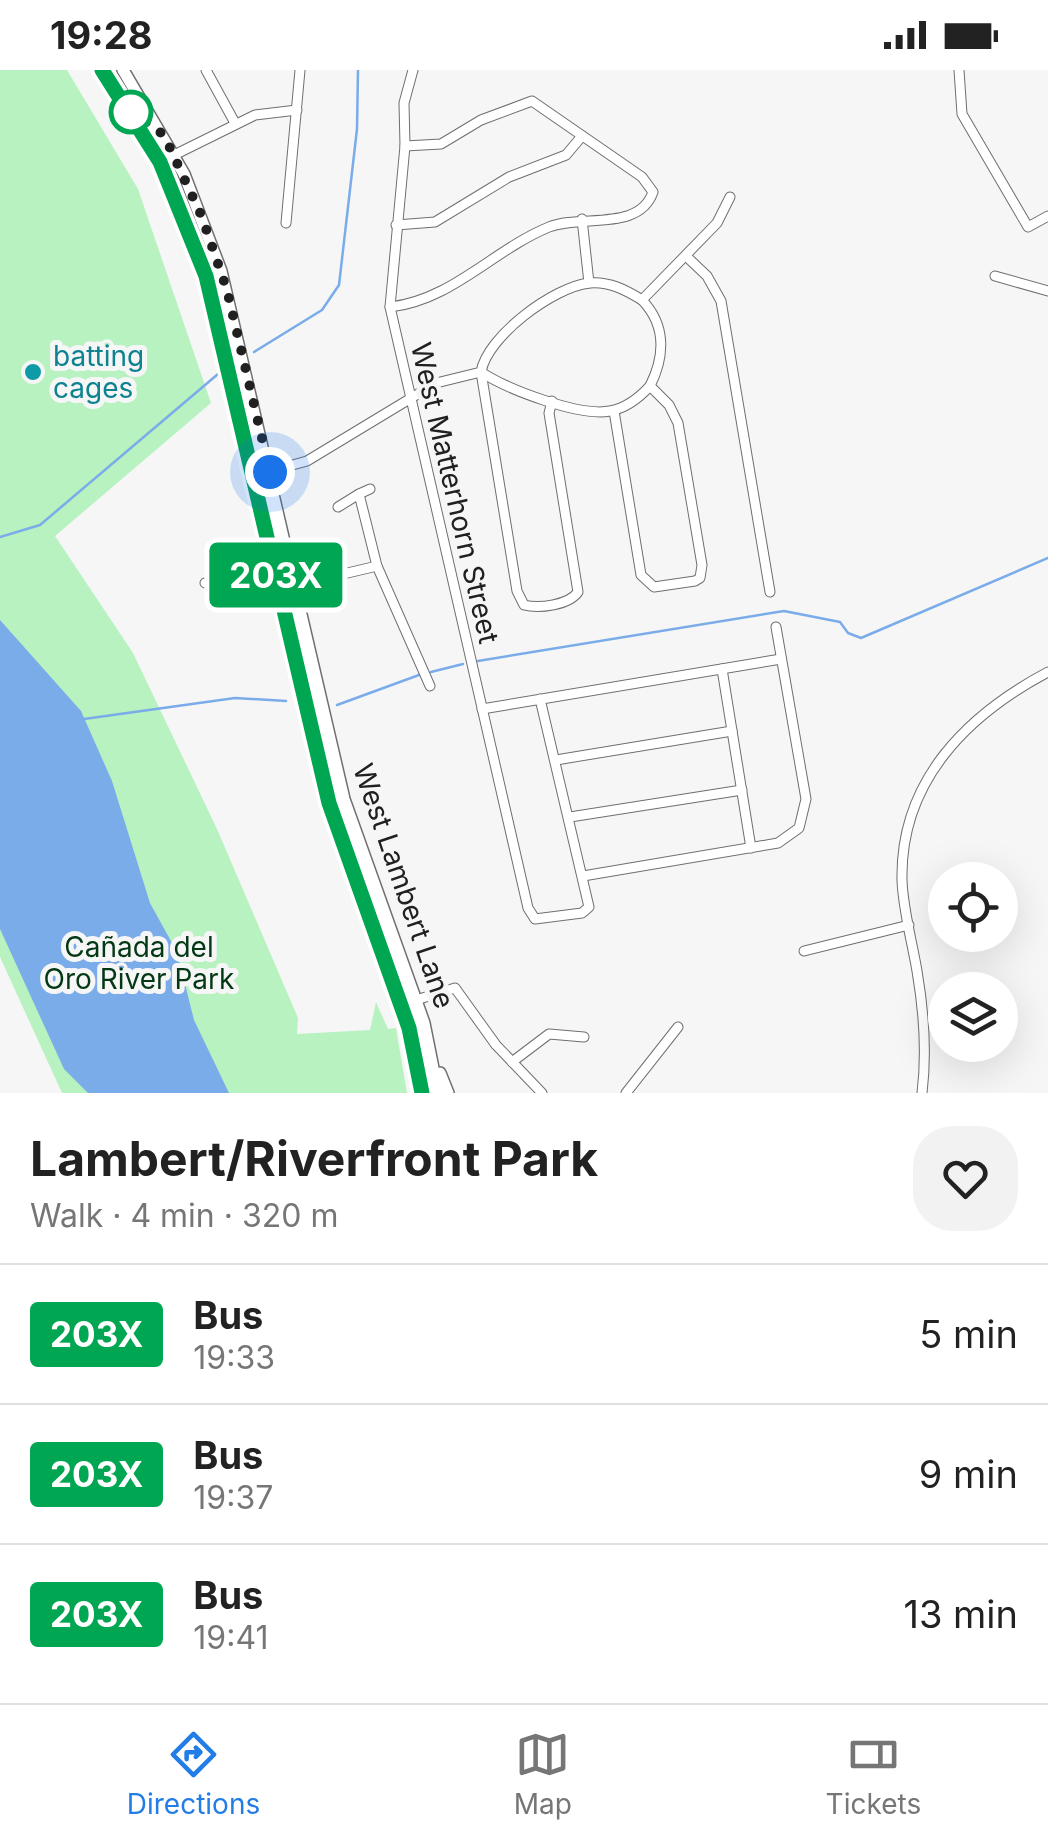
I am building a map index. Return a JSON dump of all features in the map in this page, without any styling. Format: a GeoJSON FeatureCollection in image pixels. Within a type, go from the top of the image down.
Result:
{"type":"FeatureCollection","features":[{"type":"Feature","properties":{"kind":"main road","name":"West Lambert Lane"},"geometry":{"type":"LineString","coordinates":[[102,70],[160,162],[211,294],[323,780],[352,875],[409,1028],[422,1093]]}},
{"type":"Feature","properties":{"kind":"main road","name":"West Lambert Lane"},"geometry":{"type":"LineString","coordinates":[[122,70],[174,155],[202,217],[227,290],[350,818],[429,1040],[438,1093]]}},
{"type":"Feature","properties":{"kind":"main road"},"geometry":{"type":"LineString","coordinates":[[352,875],[364,886],[387,942],[396,946]]}},
{"type":"Feature","properties":{"kind":"main road"},"geometry":{"type":"LineString","coordinates":[[429,1040],[448,1093]]}},
{"type":"Feature","properties":{"kind":"street"},"geometry":{"type":"LineString","coordinates":[[206,70],[236,123]]}},
{"type":"Feature","properties":{"kind":"street"},"geometry":{"type":"LineString","coordinates":[[286,222],[300,70]]}},
{"type":"Feature","properties":{"kind":"street","name":"West Matterhorn Street"},"geometry":{"type":"LineString","coordinates":[[413,70],[404,103],[405,146],[390,307],[528,908],[534,919],[586,911],[589,900],[584,876]]}},
{"type":"Feature","properties":{"kind":"street"},"geometry":{"type":"LineString","coordinates":[[959,70],[962,114],[1028,227],[1048,216]]}},
{"type":"Feature","properties":{"kind":"street"},"geometry":{"type":"LineString","coordinates":[[390,307],[424,302],[538,232],[582,219],[627,217],[648,203],[653,192],[642,177],[532,102],[481,120],[441,144],[405,146]]}},
{"type":"Feature","properties":{"kind":"street"},"geometry":{"type":"LineString","coordinates":[[160,162],[236,123],[263,113],[297,110]]}},
{"type":"Feature","properties":{"kind":"street"},"geometry":{"type":"LineString","coordinates":[[396,225],[436,222],[509,177],[566,154],[582,136]]}},
{"type":"Feature","properties":{"kind":"street"},"geometry":{"type":"LineString","coordinates":[[642,300],[717,223],[730,197]]}},
{"type":"Feature","properties":{"kind":"street"},"geometry":{"type":"LineString","coordinates":[[582,219],[589,283]]}},
{"type":"Feature","properties":{"kind":"street"},"geometry":{"type":"LineString","coordinates":[[686,256],[708,276],[721,301],[770,592]]}},
{"type":"Feature","properties":{"kind":"street"},"geometry":{"type":"LineString","coordinates":[[995,276],[1048,291]]}},
{"type":"Feature","properties":{"kind":"street"},"geometry":{"type":"LineString","coordinates":[[253,476],[321,455],[444,380],[482,372],[497,382],[552,401],[592,412],[614,411],[650,386],[658,370],[661,340],[654,315],[642,300],[621,288],[589,283],[558,296],[502,333],[487,353],[482,372],[518,598],[530,608],[576,595],[550,414],[552,401]]}},
{"type":"Feature","properties":{"kind":"street"},"geometry":{"type":"LineString","coordinates":[[614,411],[641,575],[654,587],[700,578],[678,423],[670,404],[650,386]]}},
{"type":"Feature","properties":{"kind":"street"},"geometry":{"type":"LineString","coordinates":[[338,506],[370,489]]}},
{"type":"Feature","properties":{"kind":"street"},"geometry":{"type":"LineString","coordinates":[[359,494],[377,566],[430,686]]}},
{"type":"Feature","properties":{"kind":"street"},"geometry":{"type":"LineString","coordinates":[[204,583],[232,585],[314,568],[339,575],[377,566]]}},
{"type":"Feature","properties":{"kind":"street"},"geometry":{"type":"LineString","coordinates":[[540,699],[584,876],[778,844],[794,835],[802,822],[806,798],[776,627]]}},
{"type":"Feature","properties":{"kind":"street"},"geometry":{"type":"LineString","coordinates":[[482,709],[781,659]]}},
{"type":"Feature","properties":{"kind":"street"},"geometry":{"type":"LineString","coordinates":[[722,669],[751,848]]}},
{"type":"Feature","properties":{"kind":"street"},"geometry":{"type":"LineString","coordinates":[[922,1093],[927,1053],[902,880],[917,797],[936,762],[968,724],[1048,672]]}},
{"type":"Feature","properties":{"kind":"street"},"geometry":{"type":"LineString","coordinates":[[556,760],[732,731]]}},
{"type":"Feature","properties":{"kind":"street"},"geometry":{"type":"LineString","coordinates":[[570,818],[742,790]]}},
{"type":"Feature","properties":{"kind":"street"},"geometry":{"type":"LineString","coordinates":[[804,951],[909,925]]}},
{"type":"Feature","properties":{"kind":"street"},"geometry":{"type":"LineString","coordinates":[[416,1000],[455,988],[512,1062],[542,1093]]}},
{"type":"Feature","properties":{"kind":"street"},"geometry":{"type":"LineString","coordinates":[[626,1093],[678,1027]]}},
{"type":"Feature","properties":{"kind":"street"},"geometry":{"type":"LineString","coordinates":[[512,1062],[549,1034],[584,1037]]}},
{"type":"Feature","properties":{"kind":"green space","name":"Cañada del Oro River Park"},"geometry":{"type":"Polygon","coordinates":[[[0,70],[67,70],[138,189],[211,403],[55,536],[133,653],[217,829],[298,1018],[297,1034],[370,1030],[376,1002],[388,1029],[396,1028],[407,1093],[62,1093],[0,957],[0,70]]]}},
{"type":"Feature","properties":{"kind":"water"},"geometry":{"type":"Polygon","coordinates":[[[0,620],[81,711],[112,781],[150,903],[177,952],[194,1020],[229,1093],[88,1093],[64,1069],[0,929],[0,620]]]}},
{"type":"Feature","properties":{"kind":"waterway"},"geometry":{"type":"LineString","coordinates":[[254,352],[322,310],[339,285],[357,129],[358,70]]}},
{"type":"Feature","properties":{"kind":"waterway"},"geometry":{"type":"LineString","coordinates":[[0,537],[40,525],[218,374]]}},
{"type":"Feature","properties":{"kind":"waterway"},"geometry":{"type":"LineString","coordinates":[[478,661],[784,611],[840,622],[848,633],[861,638],[1048,558]]}},
{"type":"Feature","properties":{"kind":"waterway"},"geometry":{"type":"LineString","coordinates":[[431,672],[463,664]]}},
{"type":"Feature","properties":{"kind":"waterway"},"geometry":{"type":"LineString","coordinates":[[337,705],[419,675]]}},
{"type":"Feature","properties":{"kind":"waterway"},"geometry":{"type":"LineString","coordinates":[[84,719],[235,698],[286,701]]}},
{"type":"Feature","properties":{"kind":"bus line","name":"203X"},"geometry":{"type":"LineString","coordinates":[[102,70],[160,162],[206,276],[329,803],[409,1028],[422,1093]]}},
{"type":"Feature","properties":{"kind":"place","name":"batting cages"},"geometry":{"type":"Point","coordinates":[33,372]}},
{"type":"Feature","properties":{"kind":"route"},"geometry":{"type":"LineString","coordinates":[[131,112],[164,135],[202,217],[227,290],[270,472]]}}]}
